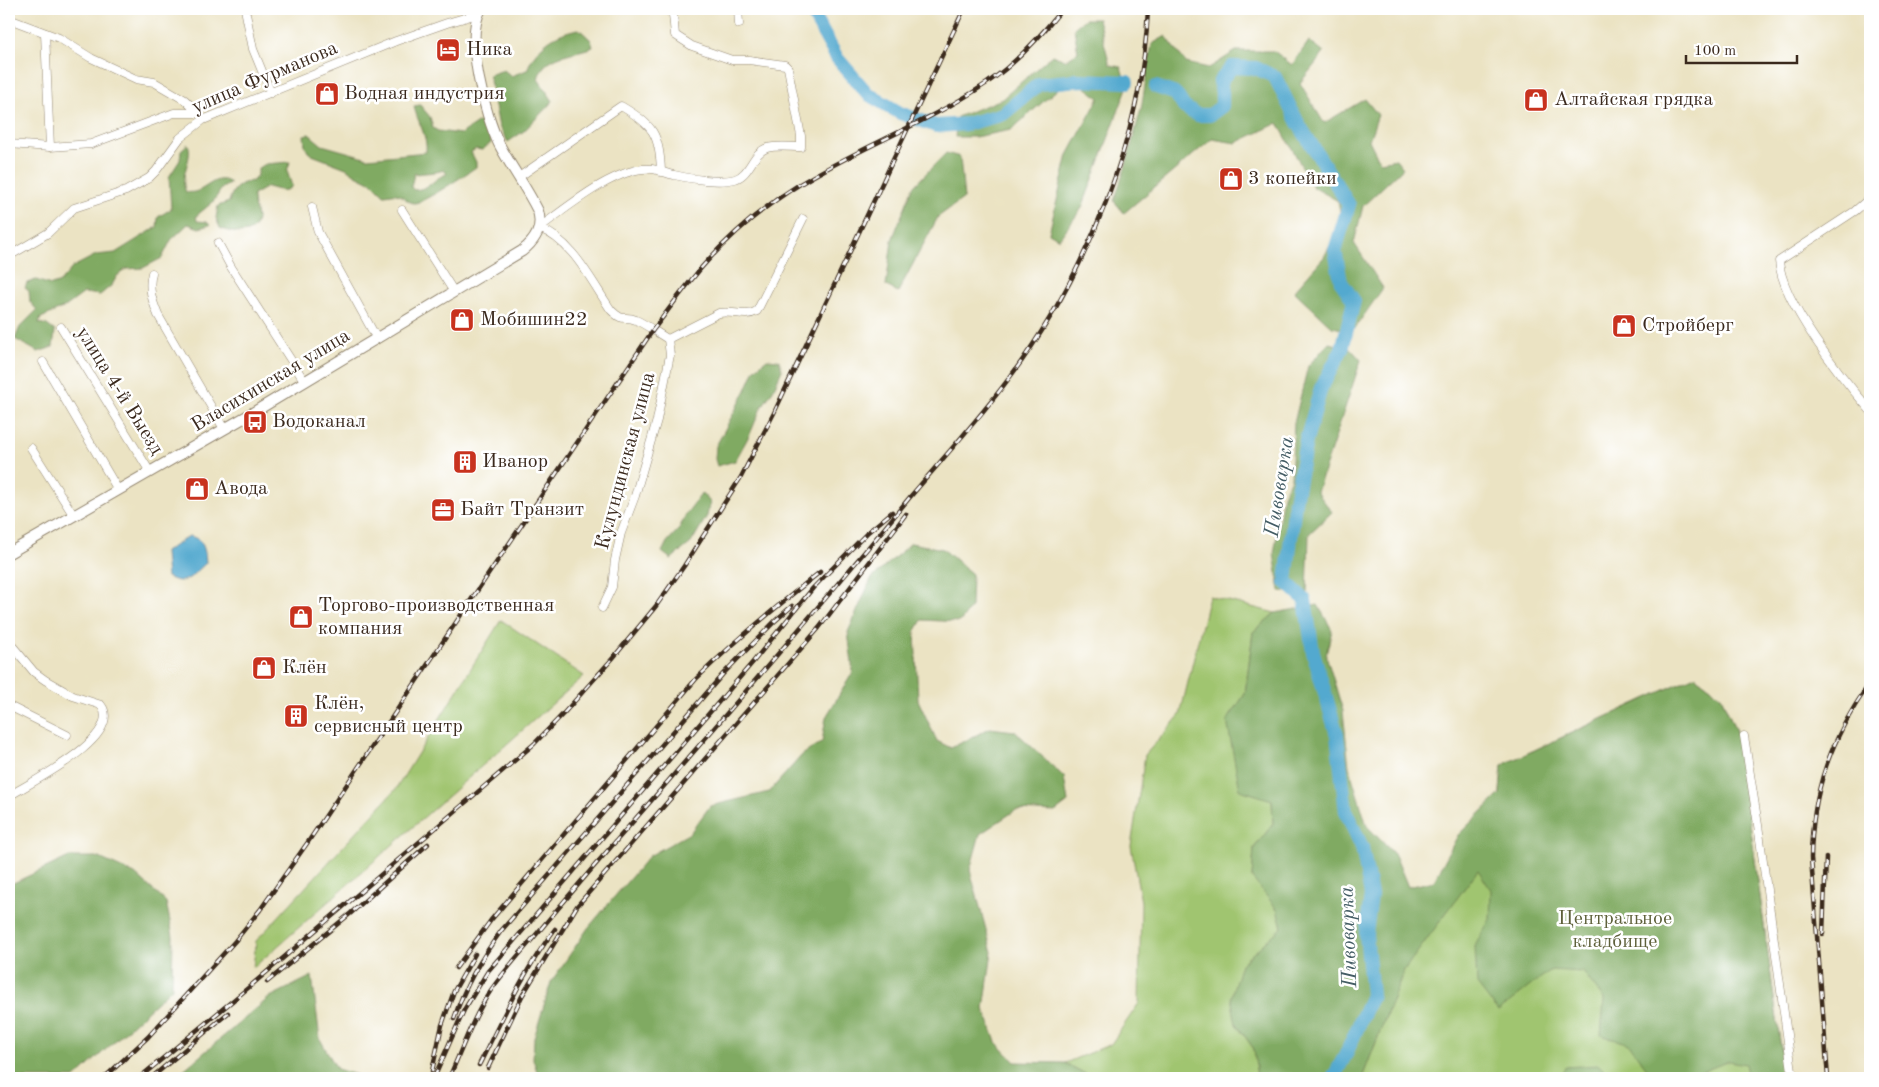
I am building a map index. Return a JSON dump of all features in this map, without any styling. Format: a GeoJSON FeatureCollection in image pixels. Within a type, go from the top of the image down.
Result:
{"type":"FeatureCollection","features":[{"type":"Feature","properties":{"kind":"street"},"geometry":{"type":"LineString","coordinates":[[245,9],[253,49],[271,93]]}},
{"type":"Feature","properties":{"kind":"street","name":"Власихинская улица"},"geometry":{"type":"LineString","coordinates":[[9,553],[305,382],[522,251],[536,238],[539,228],[583,196],[607,182],[633,170],[652,169],[708,180],[736,179],[746,172],[760,152],[766,148],[776,146],[801,147],[802,136],[788,68],[785,65],[761,61],[732,60],[692,46],[675,35],[673,14],[665,9]]}},
{"type":"Feature","properties":{"kind":"street"},"geometry":{"type":"LineString","coordinates":[[738,9],[739,24]]}},
{"type":"Feature","properties":{"kind":"street"},"geometry":{"type":"LineString","coordinates":[[474,12],[474,44],[487,113],[500,145],[538,211],[540,218],[539,228],[551,232],[566,245],[617,316],[624,319],[634,319],[668,340],[719,313],[747,315],[757,310],[803,219]]}},
{"type":"Feature","properties":{"kind":"street","name":"улица Фурманова"},"geometry":{"type":"LineString","coordinates":[[9,256],[48,232],[74,208],[126,192],[144,180],[156,170],[180,138],[203,120],[396,41],[474,12]]}},
{"type":"Feature","properties":{"kind":"street"},"geometry":{"type":"LineString","coordinates":[[9,19],[59,38],[91,58],[136,79],[154,82],[185,100],[203,120]]}},
{"type":"Feature","properties":{"kind":"street"},"geometry":{"type":"LineString","coordinates":[[45,33],[50,147]]}},
{"type":"Feature","properties":{"kind":"street"},"geometry":{"type":"LineString","coordinates":[[519,177],[621,106],[639,117],[656,137],[660,149],[661,172]]}},
{"type":"Feature","properties":{"kind":"street"},"geometry":{"type":"LineString","coordinates":[[9,144],[50,147],[92,144],[174,113],[197,112]]}},
{"type":"Feature","properties":{"kind":"street"},"geometry":{"type":"LineString","coordinates":[[1870,198],[1855,211],[1779,262],[1780,272],[1786,288],[1801,317],[1844,380],[1870,410]]}},
{"type":"Feature","properties":{"kind":"street"},"geometry":{"type":"LineString","coordinates":[[312,207],[318,232],[377,339]]}},
{"type":"Feature","properties":{"kind":"street"},"geometry":{"type":"LineString","coordinates":[[402,210],[454,292]]}},
{"type":"Feature","properties":{"kind":"street"},"geometry":{"type":"LineString","coordinates":[[218,243],[235,273],[305,382]]}},
{"type":"Feature","properties":{"kind":"street"},"geometry":{"type":"LineString","coordinates":[[152,273],[149,284],[151,297],[158,315],[224,429]]}},
{"type":"Feature","properties":{"kind":"street","name":"улица 4-й Выезд"},"geometry":{"type":"LineString","coordinates":[[61,327],[150,472]]}},
{"type":"Feature","properties":{"kind":"street","name":"Кулундинская улица"},"geometry":{"type":"LineString","coordinates":[[602,608],[612,587],[621,533],[635,496],[657,420],[670,355],[668,340]]}},
{"type":"Feature","properties":{"kind":"street"},"geometry":{"type":"LineString","coordinates":[[42,362],[118,490]]}},
{"type":"Feature","properties":{"kind":"street"},"geometry":{"type":"LineString","coordinates":[[31,448],[74,516]]}},
{"type":"Feature","properties":{"kind":"street"},"geometry":{"type":"LineString","coordinates":[[9,642],[34,672],[73,696],[101,705],[104,713],[102,728],[92,742],[81,751],[9,796]]}},
{"type":"Feature","properties":{"kind":"street"},"geometry":{"type":"LineString","coordinates":[[9,706],[67,735]]}},
{"type":"Feature","properties":{"kind":"street"},"geometry":{"type":"LineString","coordinates":[[1744,736],[1793,1078]]}},
{"type":"Feature","properties":{"kind":"green space"},"geometry":{"type":"Polygon","coordinates":[[[1085,19],[1098,19],[1110,65],[1121,67],[1127,88],[1082,208],[1059,239],[1049,233],[1068,155],[1099,98],[1079,82],[1060,87],[1011,130],[975,137],[955,137],[957,117],[1002,99],[1052,55],[1065,60],[1078,52],[1074,28],[1085,19]]]}},
{"type":"Feature","properties":{"kind":"green space"},"geometry":{"type":"Polygon","coordinates":[[[579,29],[591,40],[593,47],[560,56],[546,64],[541,70],[538,79],[553,101],[524,131],[508,142],[499,127],[489,75],[504,70],[511,76],[527,70],[535,54],[547,42],[554,37],[579,29]]]}},
{"type":"Feature","properties":{"kind":"green space"},"geometry":{"type":"Polygon","coordinates":[[[1166,36],[1186,63],[1209,68],[1236,51],[1274,51],[1292,65],[1309,41],[1324,53],[1300,83],[1324,123],[1365,99],[1378,115],[1369,140],[1380,162],[1396,159],[1403,168],[1363,206],[1354,243],[1383,288],[1353,331],[1332,327],[1294,291],[1324,257],[1342,222],[1338,201],[1313,187],[1278,123],[1236,143],[1212,139],[1124,213],[1114,201],[1141,109],[1152,44],[1166,36]]]}},
{"type":"Feature","properties":{"kind":"green space"},"geometry":{"type":"Polygon","coordinates":[[[420,105],[430,117],[433,128],[438,131],[461,134],[479,122],[484,122],[490,132],[491,143],[482,150],[476,149],[471,152],[476,162],[476,167],[445,188],[419,202],[412,203],[395,194],[384,195],[372,183],[346,168],[312,155],[305,146],[304,135],[309,134],[322,145],[368,158],[426,152],[424,134],[414,106],[420,105]],[[444,170],[414,174],[411,187],[414,190],[420,189],[447,174],[444,170]]]}},
{"type":"Feature","properties":{"kind":"green space"},"geometry":{"type":"Polygon","coordinates":[[[188,144],[189,156],[184,180],[186,192],[199,191],[219,180],[231,183],[222,188],[213,202],[196,216],[197,221],[207,222],[210,225],[199,228],[188,224],[171,240],[162,258],[143,268],[126,269],[100,295],[84,293],[65,307],[41,318],[39,323],[47,325],[55,331],[53,347],[38,352],[15,339],[20,327],[37,310],[30,302],[29,291],[25,288],[27,283],[36,280],[51,285],[60,282],[73,267],[96,255],[115,253],[157,227],[158,217],[171,209],[169,177],[180,160],[181,150],[188,144]]]}},
{"type":"Feature","properties":{"kind":"green space"},"geometry":{"type":"Polygon","coordinates":[[[946,153],[960,157],[964,198],[938,217],[898,292],[886,286],[892,240],[913,187],[946,153]]]}},
{"type":"Feature","properties":{"kind":"green space"},"geometry":{"type":"Polygon","coordinates":[[[290,162],[287,171],[292,186],[287,190],[267,187],[253,195],[257,219],[252,230],[236,233],[220,228],[216,218],[218,206],[229,202],[232,193],[237,187],[253,181],[258,174],[258,168],[266,164],[290,162]]]}},
{"type":"Feature","properties":{"kind":"green space"},"geometry":{"type":"Polygon","coordinates":[[[1329,343],[1350,348],[1361,360],[1317,492],[1332,512],[1309,534],[1307,595],[1280,591],[1274,554],[1283,495],[1291,478],[1294,423],[1308,366],[1329,343]]]}},
{"type":"Feature","properties":{"kind":"green space"},"geometry":{"type":"Polygon","coordinates":[[[767,359],[779,360],[782,370],[772,392],[761,408],[750,434],[735,461],[717,466],[715,459],[716,446],[755,369],[767,359]]]}},
{"type":"Feature","properties":{"kind":"green space"},"geometry":{"type":"Polygon","coordinates":[[[702,493],[710,502],[707,516],[691,543],[671,559],[662,552],[702,493]]]}},
{"type":"Feature","properties":{"kind":"green space"},"geometry":{"type":"Polygon","coordinates":[[[911,543],[943,549],[972,574],[971,607],[960,622],[922,620],[915,632],[918,700],[937,741],[951,748],[990,728],[1015,731],[1064,777],[1068,802],[1055,812],[1016,810],[980,834],[970,870],[992,952],[984,1009],[996,1042],[1015,1062],[1065,1063],[1093,1078],[539,1078],[533,1059],[534,1038],[551,982],[588,928],[649,856],[690,833],[710,806],[769,792],[802,755],[822,742],[826,717],[853,672],[848,632],[871,579],[911,543]]]}},
{"type":"Feature","properties":{"kind":"green space"},"geometry":{"type":"Polygon","coordinates":[[[1209,596],[1275,613],[1253,632],[1245,694],[1227,721],[1272,800],[1273,824],[1254,848],[1252,878],[1278,909],[1282,928],[1241,964],[1236,1024],[1254,1049],[1257,1078],[1093,1078],[1065,1063],[1111,1044],[1139,1003],[1141,902],[1131,846],[1145,755],[1180,715],[1209,596]]]}},
{"type":"Feature","properties":{"kind":"green space"},"geometry":{"type":"Polygon","coordinates":[[[1318,605],[1332,630],[1326,655],[1343,711],[1349,767],[1367,826],[1395,855],[1408,887],[1434,881],[1458,835],[1500,794],[1502,765],[1695,676],[1721,696],[1738,736],[1785,1078],[1748,1078],[1745,1064],[1729,1061],[1686,1078],[1650,1073],[1629,1044],[1601,1035],[1604,999],[1583,972],[1551,970],[1498,1011],[1477,984],[1475,946],[1490,919],[1491,890],[1478,870],[1404,970],[1362,1078],[1257,1078],[1254,1049],[1236,1024],[1231,997],[1241,964],[1282,927],[1277,909],[1252,878],[1254,848],[1273,824],[1272,800],[1240,790],[1227,721],[1245,694],[1253,632],[1275,613],[1318,605]]]}},
{"type":"Feature","properties":{"kind":"green space"},"geometry":{"type":"Polygon","coordinates":[[[501,620],[584,676],[253,968],[256,941],[396,789],[501,620]]]}},
{"type":"Feature","properties":{"kind":"green space","name":"Центральное кладбище"},"geometry":{"type":"Polygon","coordinates":[[[1695,676],[1721,696],[1738,736],[1785,1078],[1362,1078],[1404,970],[1496,844],[1502,765],[1695,676]]]}},
{"type":"Feature","properties":{"kind":"green space"},"geometry":{"type":"Polygon","coordinates":[[[69,857],[97,857],[135,874],[166,902],[173,936],[172,988],[75,1078],[9,1078],[9,885],[69,857]]]}},
{"type":"Feature","properties":{"kind":"green space"},"geometry":{"type":"Polygon","coordinates":[[[312,976],[320,1039],[337,1069],[367,1078],[174,1078],[270,997],[312,976]]]}},
{"type":"Feature","properties":{"kind":"green space"},"geometry":{"type":"Polygon","coordinates":[[[1599,1065],[1612,1078],[1559,1078],[1565,1067],[1599,1065]]]}},
{"type":"Feature","properties":{"kind":"water"},"geometry":{"type":"Polygon","coordinates":[[[189,536],[194,537],[203,545],[206,563],[188,579],[179,581],[167,577],[165,552],[189,536]]]}},
{"type":"Feature","properties":{"kind":"waterway","name":"Пивоварка"},"geometry":{"type":"LineString","coordinates":[[810,9],[837,58],[868,94],[900,113],[936,126],[967,124],[1003,114],[1039,84],[1078,80],[1127,82]]}},
{"type":"Feature","properties":{"kind":"waterway","name":"Пивоварка"},"geometry":{"type":"LineString","coordinates":[[1156,87],[1176,94],[1184,107],[1197,115],[1210,115],[1222,106],[1220,81],[1232,67],[1256,68],[1275,77],[1298,123],[1349,205],[1335,250],[1341,282],[1354,301],[1342,349],[1321,388],[1306,441],[1295,502],[1286,582],[1305,600],[1313,652],[1337,735],[1346,812],[1362,847],[1371,895],[1366,934],[1372,995],[1346,1054],[1333,1078]]}},
{"type":"Feature","properties":{"kind":"railway"},"geometry":{"type":"LineString","coordinates":[[139,1078],[248,988],[534,744],[613,658],[656,606],[741,477],[774,413],[964,9]]}},
{"type":"Feature","properties":{"kind":"railway"},"geometry":{"type":"LineString","coordinates":[[104,1078],[148,1037],[235,941],[260,910],[308,842],[653,330],[702,267],[748,222],[800,184],[846,158],[918,123],[987,83],[1027,49],[1062,9]]}},
{"type":"Feature","properties":{"kind":"railway"},"geometry":{"type":"LineString","coordinates":[[449,1078],[479,1011],[491,990],[504,973],[974,423],[1038,337],[1063,295],[1086,250],[1106,203],[1122,155],[1135,106],[1144,57],[1148,9]]}},
{"type":"Feature","properties":{"kind":"railway"},"geometry":{"type":"LineString","coordinates":[[434,1078],[464,1010],[488,971],[753,662],[813,588],[868,532],[892,512]]}},
{"type":"Feature","properties":{"kind":"railway"},"geometry":{"type":"LineString","coordinates":[[488,1068],[522,996],[577,906],[819,628],[906,514]]}},
{"type":"Feature","properties":{"kind":"railway"},"geometry":{"type":"LineString","coordinates":[[456,968],[491,920],[696,679],[756,624],[820,572]]}},
{"type":"Feature","properties":{"kind":"railway"},"geometry":{"type":"LineString","coordinates":[[454,1019],[474,973],[501,931],[723,674],[792,606]]}},
{"type":"Feature","properties":{"kind":"railway"},"geometry":{"type":"LineString","coordinates":[[1828,1078],[1811,858],[1812,833],[1820,787],[1834,745],[1844,724],[1870,683]]}},
{"type":"Feature","properties":{"kind":"railway"},"geometry":{"type":"LineString","coordinates":[[267,982],[351,913],[428,844]]}},
{"type":"Feature","properties":{"kind":"railway"},"geometry":{"type":"LineString","coordinates":[[1823,934],[1826,857]]}},
{"type":"Feature","properties":{"kind":"railway"},"geometry":{"type":"LineString","coordinates":[[479,1065],[523,978],[555,929]]}},
{"type":"Feature","properties":{"kind":"railway"},"geometry":{"type":"LineString","coordinates":[[432,1071],[442,1025],[454,991],[475,954]]}},
{"type":"Feature","properties":{"kind":"railway"},"geometry":{"type":"LineString","coordinates":[[151,1078],[228,1013]]}},
{"type":"Feature","properties":{"kind":"place","name":"Ника"},"geometry":{"type":"Point","coordinates":[448,50]}},
{"type":"Feature","properties":{"kind":"place","name":"Водная индустрия"},"geometry":{"type":"Point","coordinates":[327,94]}},
{"type":"Feature","properties":{"kind":"place","name":"Алтайская грядка"},"geometry":{"type":"Point","coordinates":[1536,100]}},
{"type":"Feature","properties":{"kind":"place","name":"3 копейки"},"geometry":{"type":"Point","coordinates":[1231,179]}},
{"type":"Feature","properties":{"kind":"place","name":"Мобишин22"},"geometry":{"type":"Point","coordinates":[462,320]}},
{"type":"Feature","properties":{"kind":"place","name":"Стройберг"},"geometry":{"type":"Point","coordinates":[1624,326]}},
{"type":"Feature","properties":{"kind":"place","name":"Водоканал"},"geometry":{"type":"Point","coordinates":[255,422]}},
{"type":"Feature","properties":{"kind":"place","name":"Иванор"},"geometry":{"type":"Point","coordinates":[465,462]}},
{"type":"Feature","properties":{"kind":"place","name":"Авода"},"geometry":{"type":"Point","coordinates":[197,489]}},
{"type":"Feature","properties":{"kind":"place","name":"Байт Транзит"},"geometry":{"type":"Point","coordinates":[443,510]}},
{"type":"Feature","properties":{"kind":"place","name":"Торгово-производственная компания"},"geometry":{"type":"Point","coordinates":[301,617]}},
{"type":"Feature","properties":{"kind":"place","name":"Клён"},"geometry":{"type":"Point","coordinates":[264,668]}},
{"type":"Feature","properties":{"kind":"place","name":"Клён, сервисный центр"},"geometry":{"type":"Point","coordinates":[296,716]}}]}
